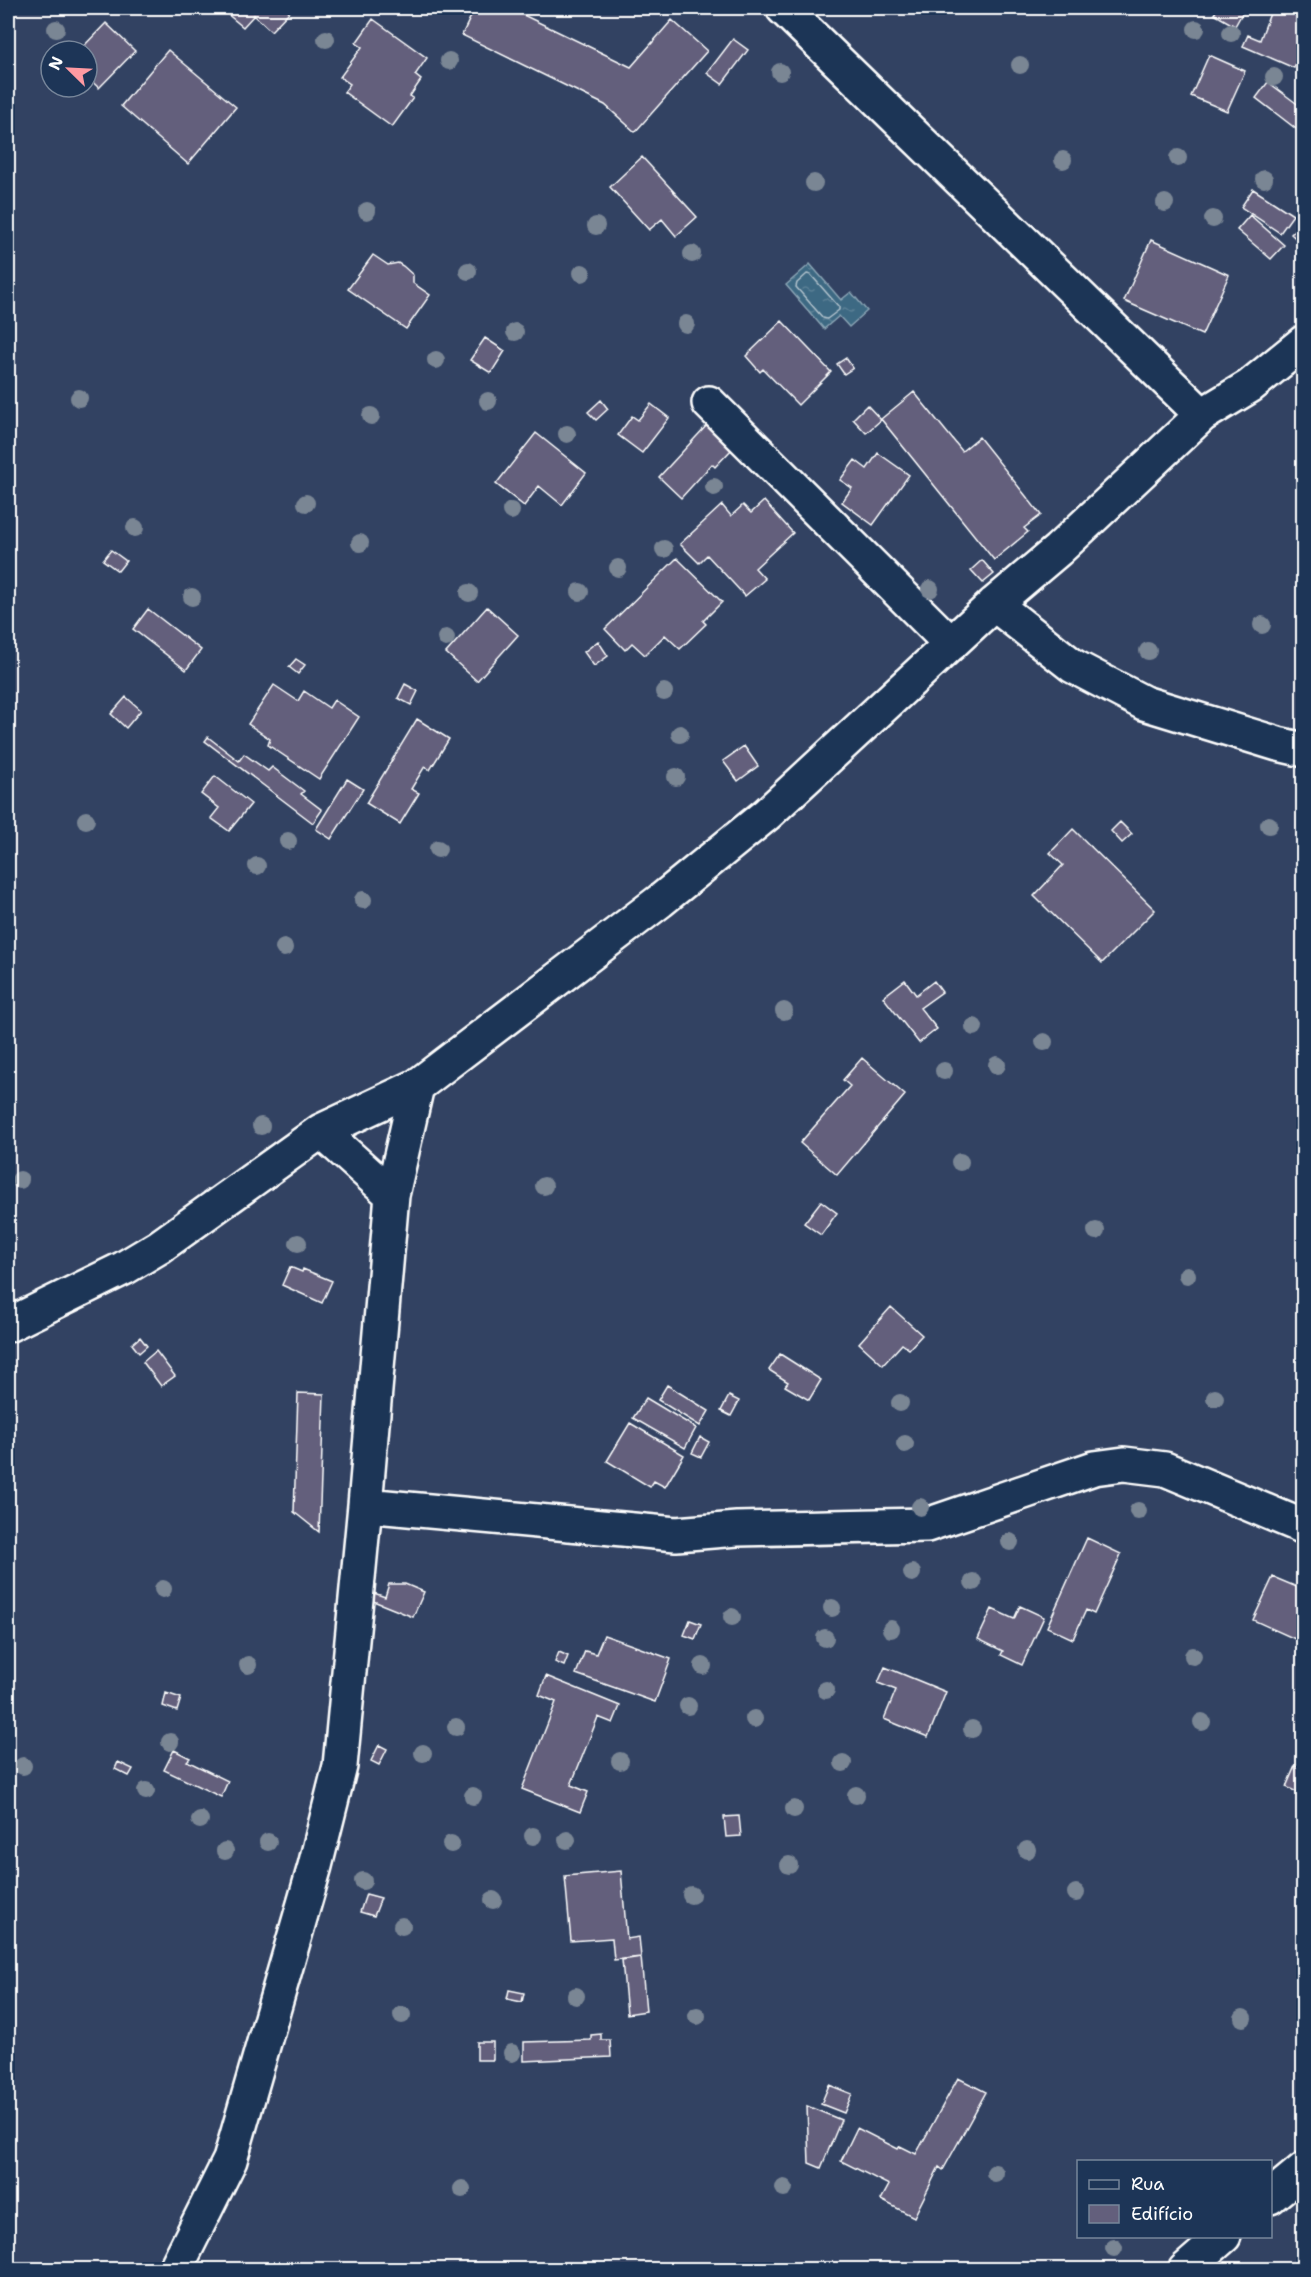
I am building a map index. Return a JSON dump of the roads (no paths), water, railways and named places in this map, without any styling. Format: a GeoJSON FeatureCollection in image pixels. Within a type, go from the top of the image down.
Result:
{"type":"FeatureCollection","features":[{"type":"Feature","properties":{"kind":"street"},"geometry":{"type":"LineString","coordinates":[[783,8],[1202,415]]}},
{"type":"Feature","properties":{"kind":"street"},"geometry":{"type":"LineString","coordinates":[[8,1325],[124,1268],[159,1248],[321,1131],[417,1086],[660,901],[767,814],[994,604],[1058,550],[1202,415],[1250,386],[1304,342]]}},
{"type":"Feature","properties":{"kind":"street"},"geometry":{"type":"LineString","coordinates":[[709,403],[951,644]]}},
{"type":"Feature","properties":{"kind":"street"},"geometry":{"type":"LineString","coordinates":[[994,604],[1073,666],[1144,703],[1304,750]]}},
{"type":"Feature","properties":{"kind":"street"},"geometry":{"type":"LineString","coordinates":[[175,2270],[230,2160],[318,1855],[340,1766],[366,1505],[392,1195],[417,1086]]}},
{"type":"Feature","properties":{"kind":"street"},"geometry":{"type":"LineString","coordinates":[[321,1131],[392,1195]]}},
{"type":"Feature","properties":{"kind":"street"},"geometry":{"type":"LineString","coordinates":[[366,1505],[676,1534],[737,1529],[927,1525],[1094,1468],[1124,1464],[1165,1468],[1304,1527]]}},
{"type":"Feature","properties":{"kind":"street"},"geometry":{"type":"LineString","coordinates":[[1272,2195],[1304,2169]]}},
{"type":"Feature","properties":{"kind":"street"},"geometry":{"type":"LineString","coordinates":[[1185,2270],[1222,2238]]}},
{"type":"Feature","properties":{"kind":"water"},"geometry":{"type":"Polygon","coordinates":[[[810,264],[841,300],[851,292],[867,311],[849,327],[839,316],[824,329],[786,285],[810,264]]]}}]}
